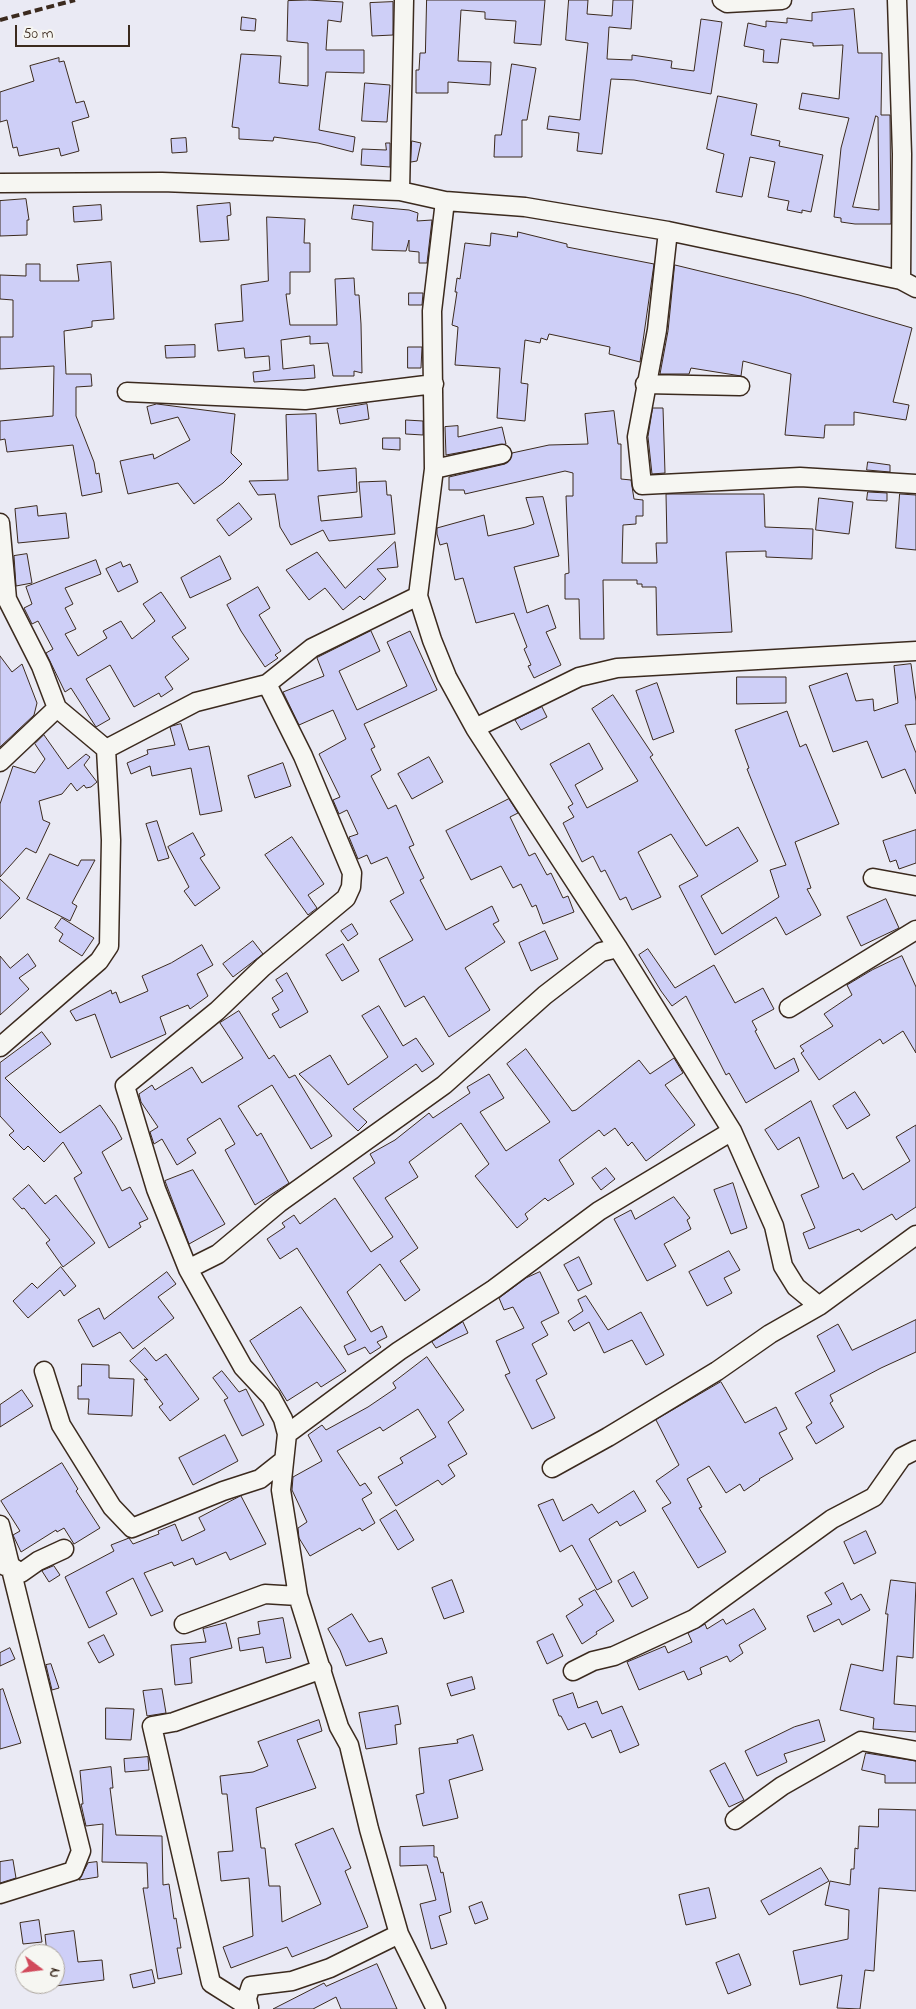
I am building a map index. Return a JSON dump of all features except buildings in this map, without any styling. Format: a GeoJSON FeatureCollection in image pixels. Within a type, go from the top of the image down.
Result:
{"type":"FeatureCollection","features":[{"type":"Feature","properties":{"kind":"street"},"geometry":{"type":"LineString","coordinates":[[400,191],[404,0]]}},
{"type":"Feature","properties":{"kind":"street"},"geometry":{"type":"LineString","coordinates":[[722,0],[727,3],[782,0]]}},
{"type":"Feature","properties":{"kind":"street"},"geometry":{"type":"LineString","coordinates":[[0,183],[39,181],[162,182],[400,191],[445,201],[525,208],[668,231],[908,284],[909,153],[897,0]]}},
{"type":"Feature","properties":{"kind":"street"},"geometry":{"type":"LineString","coordinates":[[445,201],[432,311],[434,469],[418,596],[440,662],[475,728],[618,948],[732,1131],[774,1226],[783,1266],[796,1287],[818,1306]]}},
{"type":"Feature","properties":{"kind":"street"},"geometry":{"type":"LineString","coordinates":[[668,231],[657,330],[636,437],[642,485],[800,477],[916,484]]}},
{"type":"Feature","properties":{"kind":"street"},"geometry":{"type":"LineString","coordinates":[[127,392],[305,400],[434,384]]}},
{"type":"Feature","properties":{"kind":"street"},"geometry":{"type":"LineString","coordinates":[[645,384],[740,386]]}},
{"type":"Feature","properties":{"kind":"street"},"geometry":{"type":"LineString","coordinates":[[434,469],[502,454]]}},
{"type":"Feature","properties":{"kind":"street"},"geometry":{"type":"LineString","coordinates":[[0,523],[3,600],[41,666],[57,708],[106,749],[111,840],[109,946],[99,961],[0,1046]]}},
{"type":"Feature","properties":{"kind":"street"},"geometry":{"type":"LineString","coordinates":[[106,749],[196,702],[267,684],[312,648],[418,596]]}},
{"type":"Feature","properties":{"kind":"street"},"geometry":{"type":"LineString","coordinates":[[475,728],[579,677],[603,670],[916,651]]}},
{"type":"Feature","properties":{"kind":"street"},"geometry":{"type":"LineString","coordinates":[[267,684],[303,756],[352,873],[352,887],[346,898],[263,967],[217,1011],[124,1086],[156,1189],[188,1269],[243,1367],[270,1397],[284,1419],[287,1434],[281,1490],[298,1596],[339,1727],[349,1745],[369,1829],[399,1934],[436,2009]]}},
{"type":"Feature","properties":{"kind":"street"},"geometry":{"type":"LineString","coordinates":[[0,762],[57,708]]}},
{"type":"Feature","properties":{"kind":"street"},"geometry":{"type":"LineString","coordinates":[[873,878],[916,886]]}},
{"type":"Feature","properties":{"kind":"street"},"geometry":{"type":"LineString","coordinates":[[789,1008],[916,930]]}},
{"type":"Feature","properties":{"kind":"street"},"geometry":{"type":"LineString","coordinates":[[188,1269],[218,1254],[279,1203],[444,1084],[545,995],[601,952],[618,948]]}},
{"type":"Feature","properties":{"kind":"street"},"geometry":{"type":"LineString","coordinates":[[287,1434],[399,1351],[494,1289],[599,1211],[732,1131]]}},
{"type":"Feature","properties":{"kind":"street"},"geometry":{"type":"LineString","coordinates":[[552,1468],[684,1392],[770,1334],[818,1306],[916,1235]]}},
{"type":"Feature","properties":{"kind":"street"},"geometry":{"type":"LineString","coordinates":[[44,1370],[62,1425],[115,1511],[132,1528],[223,1491],[260,1479],[284,1460]]}},
{"type":"Feature","properties":{"kind":"street"},"geometry":{"type":"LineString","coordinates":[[573,1671],[593,1661],[614,1656],[694,1619],[832,1519],[874,1497],[902,1457],[916,1450]]}},
{"type":"Feature","properties":{"kind":"street"},"geometry":{"type":"LineString","coordinates":[[0,1525],[4,1567],[44,1696],[81,1851],[73,1871],[0,1894]]}},
{"type":"Feature","properties":{"kind":"street"},"geometry":{"type":"LineString","coordinates":[[4,1567],[21,1574],[38,1561],[64,1549]]}},
{"type":"Feature","properties":{"kind":"street"},"geometry":{"type":"LineString","coordinates":[[184,1624],[265,1594],[298,1596]]}},
{"type":"Feature","properties":{"kind":"street"},"geometry":{"type":"LineString","coordinates":[[249,2008],[211,1982],[152,1726],[174,1722],[322,1669]]}},
{"type":"Feature","properties":{"kind":"street"},"geometry":{"type":"LineString","coordinates":[[735,1820],[782,1786],[861,1741],[916,1751]]}},
{"type":"Feature","properties":{"kind":"street"},"geometry":{"type":"LineString","coordinates":[[249,2008],[246,1998],[251,1986],[292,1981],[323,1971],[399,1934]]}},
{"type":"Feature","properties":{"kind":"railway"},"geometry":{"type":"LineString","coordinates":[[0,20],[75,0]]}}]}
